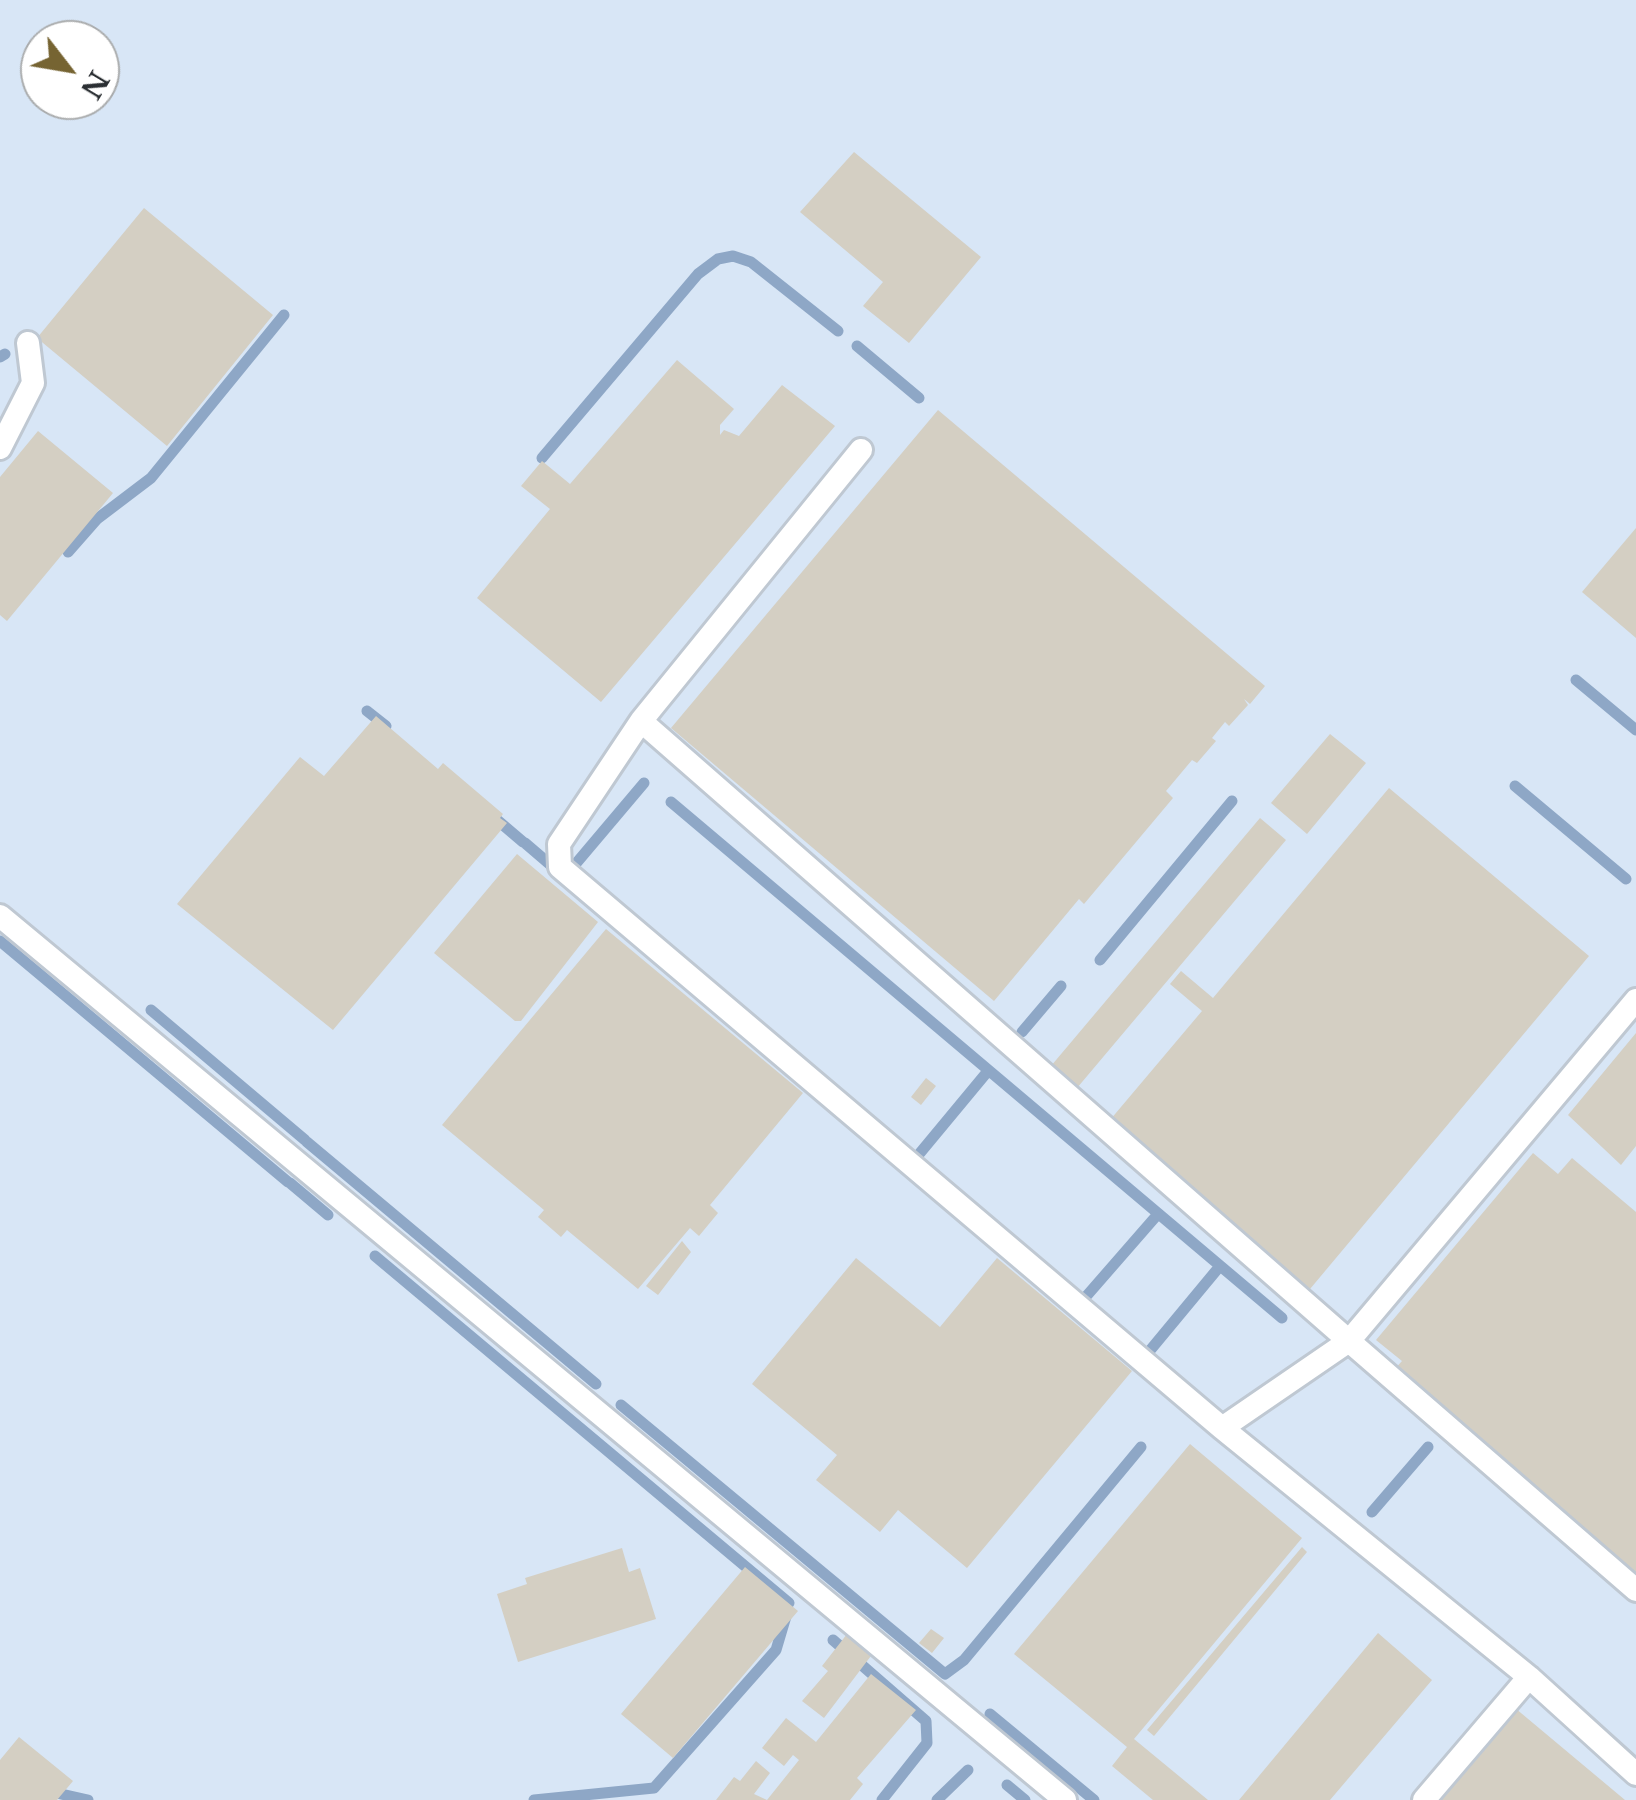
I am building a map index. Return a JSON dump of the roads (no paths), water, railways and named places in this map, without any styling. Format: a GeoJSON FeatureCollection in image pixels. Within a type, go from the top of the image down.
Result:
{"type":"FeatureCollection","features":[{"type":"Feature","properties":{"kind":"lane"},"geometry":{"type":"LineString","coordinates":[[0,448],[33,383],[28,343]]}},
{"type":"Feature","properties":{"kind":"lane"},"geometry":{"type":"LineString","coordinates":[[861,450],[641,721],[559,844],[560,868],[1222,1428],[1529,1678],[1636,1774]]}},
{"type":"Feature","properties":{"kind":"lane"},"geometry":{"type":"LineString","coordinates":[[641,721],[1636,1590]]}},
{"type":"Feature","properties":{"kind":"lane"},"geometry":{"type":"LineString","coordinates":[[0,916],[1066,1800]]}},
{"type":"Feature","properties":{"kind":"lane"},"geometry":{"type":"LineString","coordinates":[[1222,1428],[1349,1340],[1636,1000]]}},
{"type":"Feature","properties":{"kind":"lane"},"geometry":{"type":"LineString","coordinates":[[1424,1800],[1529,1678]]}},
{"type":"Feature","properties":{"kind":"waterway"},"geometry":{"type":"LineString","coordinates":[[542,458],[698,274],[718,259],[733,256],[751,262],[838,331]]}},
{"type":"Feature","properties":{"kind":"waterway"},"geometry":{"type":"LineString","coordinates":[[68,552],[97,519],[151,478],[284,315]]}},
{"type":"Feature","properties":{"kind":"waterway"},"geometry":{"type":"LineString","coordinates":[[857,346],[919,398]]}},
{"type":"Feature","properties":{"kind":"waterway"},"geometry":{"type":"LineString","coordinates":[[0,357],[5,354]]}},
{"type":"Feature","properties":{"kind":"waterway"},"geometry":{"type":"LineString","coordinates":[[1576,680],[1636,730]]}},
{"type":"Feature","properties":{"kind":"waterway"},"geometry":{"type":"LineString","coordinates":[[367,711],[386,726]]}},
{"type":"Feature","properties":{"kind":"waterway"},"geometry":{"type":"LineString","coordinates":[[573,867],[644,783]]}},
{"type":"Feature","properties":{"kind":"waterway"},"geometry":{"type":"LineString","coordinates":[[1515,786],[1626,879]]}},
{"type":"Feature","properties":{"kind":"waterway"},"geometry":{"type":"LineString","coordinates":[[1100,960],[1232,801]]}},
{"type":"Feature","properties":{"kind":"waterway"},"geometry":{"type":"LineString","coordinates":[[671,802],[1282,1318]]}},
{"type":"Feature","properties":{"kind":"waterway"},"geometry":{"type":"LineString","coordinates":[[496,819],[523,842]]}},
{"type":"Feature","properties":{"kind":"waterway"},"geometry":{"type":"LineString","coordinates":[[525,843],[560,873]]}},
{"type":"Feature","properties":{"kind":"waterway"},"geometry":{"type":"LineString","coordinates":[[0,941],[288,1182]]}},
{"type":"Feature","properties":{"kind":"waterway"},"geometry":{"type":"LineString","coordinates":[[1022,1032],[1061,986]]}},
{"type":"Feature","properties":{"kind":"waterway"},"geometry":{"type":"LineString","coordinates":[[151,1010],[305,1140]]}},
{"type":"Feature","properties":{"kind":"waterway"},"geometry":{"type":"LineString","coordinates":[[915,1159],[988,1071]]}},
{"type":"Feature","properties":{"kind":"waterway"},"geometry":{"type":"LineString","coordinates":[[307,1142],[596,1384]]}},
{"type":"Feature","properties":{"kind":"waterway"},"geometry":{"type":"LineString","coordinates":[[290,1183],[328,1215]]}},
{"type":"Feature","properties":{"kind":"waterway"},"geometry":{"type":"LineString","coordinates":[[1083,1300],[1158,1214]]}},
{"type":"Feature","properties":{"kind":"waterway"},"geometry":{"type":"LineString","coordinates":[[375,1256],[789,1603]]}},
{"type":"Feature","properties":{"kind":"waterway"},"geometry":{"type":"LineString","coordinates":[[1138,1347],[1147,1354],[1220,1266]]}},
{"type":"Feature","properties":{"kind":"waterway"},"geometry":{"type":"LineString","coordinates":[[621,1405],[945,1674],[964,1660],[1141,1447]]}},
{"type":"Feature","properties":{"kind":"waterway"},"geometry":{"type":"LineString","coordinates":[[1372,1512],[1428,1447]]}},
{"type":"Feature","properties":{"kind":"waterway"},"geometry":{"type":"LineString","coordinates":[[534,1800],[654,1788],[776,1650],[787,1613]]}},
{"type":"Feature","properties":{"kind":"waterway"},"geometry":{"type":"LineString","coordinates":[[833,1640],[926,1721],[927,1743],[882,1800]]}},
{"type":"Feature","properties":{"kind":"waterway"},"geometry":{"type":"LineString","coordinates":[[990,1714],[1094,1800]]}},
{"type":"Feature","properties":{"kind":"waterway"},"geometry":{"type":"LineString","coordinates":[[937,1800],[968,1770]]}},
{"type":"Feature","properties":{"kind":"waterway"},"geometry":{"type":"LineString","coordinates":[[1007,1785],[1025,1800]]}},
{"type":"Feature","properties":{"kind":"waterway"},"geometry":{"type":"LineString","coordinates":[[48,1791],[88,1800]]}}]}
